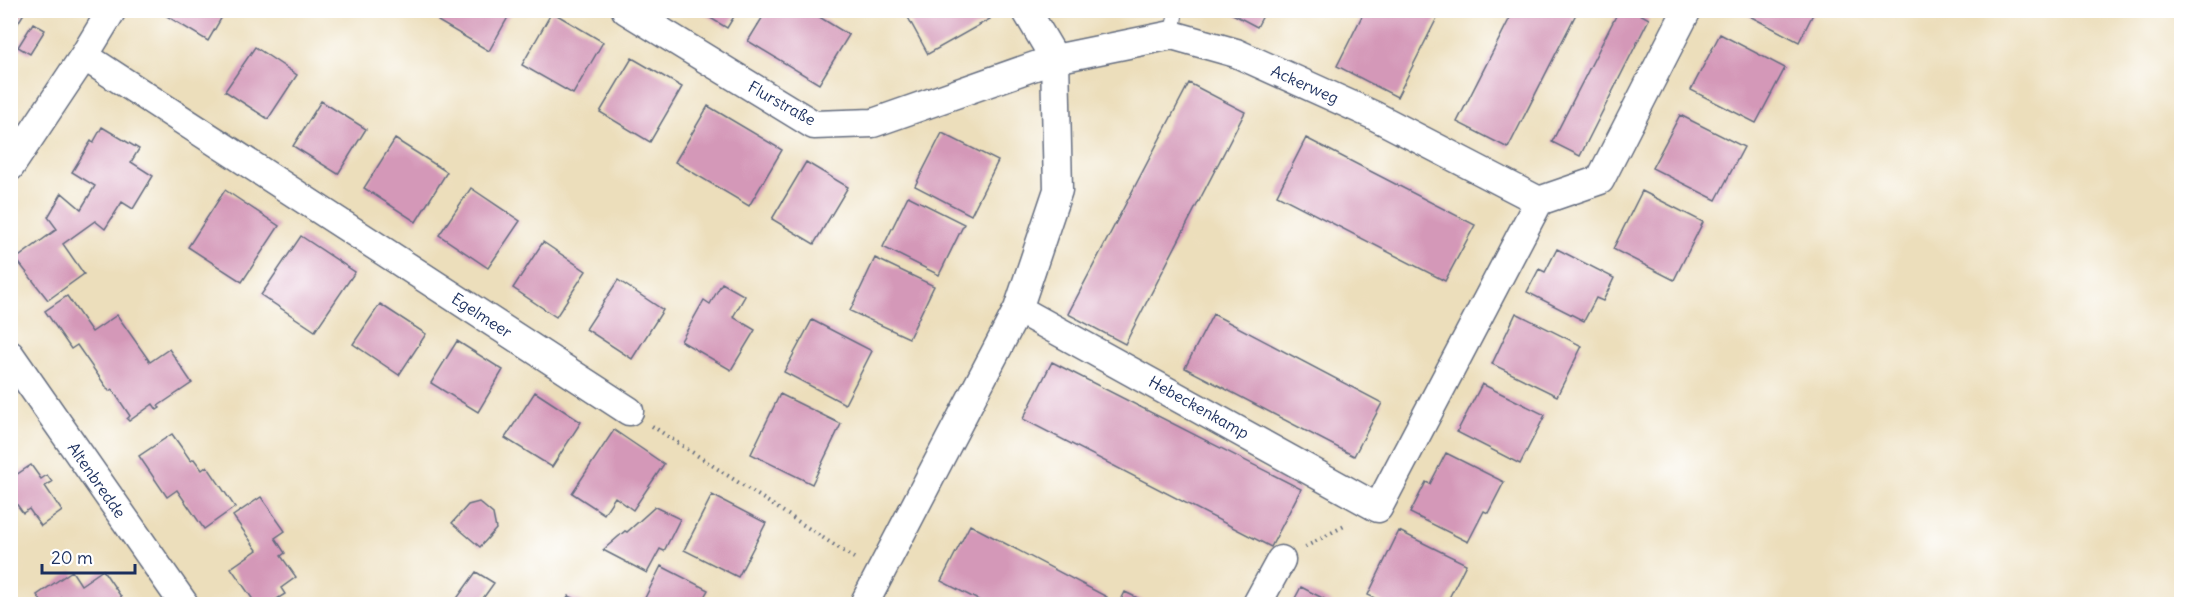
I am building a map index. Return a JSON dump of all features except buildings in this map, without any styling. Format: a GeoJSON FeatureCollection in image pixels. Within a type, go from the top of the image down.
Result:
{"type":"FeatureCollection","features":[{"type":"Feature","properties":{"kind":"street"},"geometry":{"type":"LineString","coordinates":[[10,167],[112,10]]}},
{"type":"Feature","properties":{"kind":"street","name":"Flurstraße"},"geometry":{"type":"LineString","coordinates":[[626,10],[814,125],[873,123],[1055,59]]}},
{"type":"Feature","properties":{"kind":"street"},"geometry":{"type":"LineString","coordinates":[[864,604],[1018,309],[1058,190],[1055,59],[1026,10]]}},
{"type":"Feature","properties":{"kind":"street"},"geometry":{"type":"LineString","coordinates":[[1378,507],[1539,201],[1600,180],[1687,10]]}},
{"type":"Feature","properties":{"kind":"street","name":"Ackerweg"},"geometry":{"type":"LineString","coordinates":[[1055,59],[1174,23],[1352,106],[1539,201]]}},
{"type":"Feature","properties":{"kind":"street","name":"Egelmeer"},"geometry":{"type":"LineString","coordinates":[[84,56],[629,411]]}},
{"type":"Feature","properties":{"kind":"street","name":"Hebeckenkamp"},"geometry":{"type":"LineString","coordinates":[[1018,309],[1378,507]]}},
{"type":"Feature","properties":{"kind":"street","name":"Altenbredde"},"geometry":{"type":"LineString","coordinates":[[10,355],[184,604]]}},
{"type":"Feature","properties":{"kind":"street"},"geometry":{"type":"LineString","coordinates":[[1257,604],[1281,560]]}},
{"type":"Feature","properties":{"kind":"path"},"geometry":{"type":"LineString","coordinates":[[629,411],[879,574]]}},
{"type":"Feature","properties":{"kind":"path"},"geometry":{"type":"LineString","coordinates":[[1281,560],[1378,507]]}}]}
